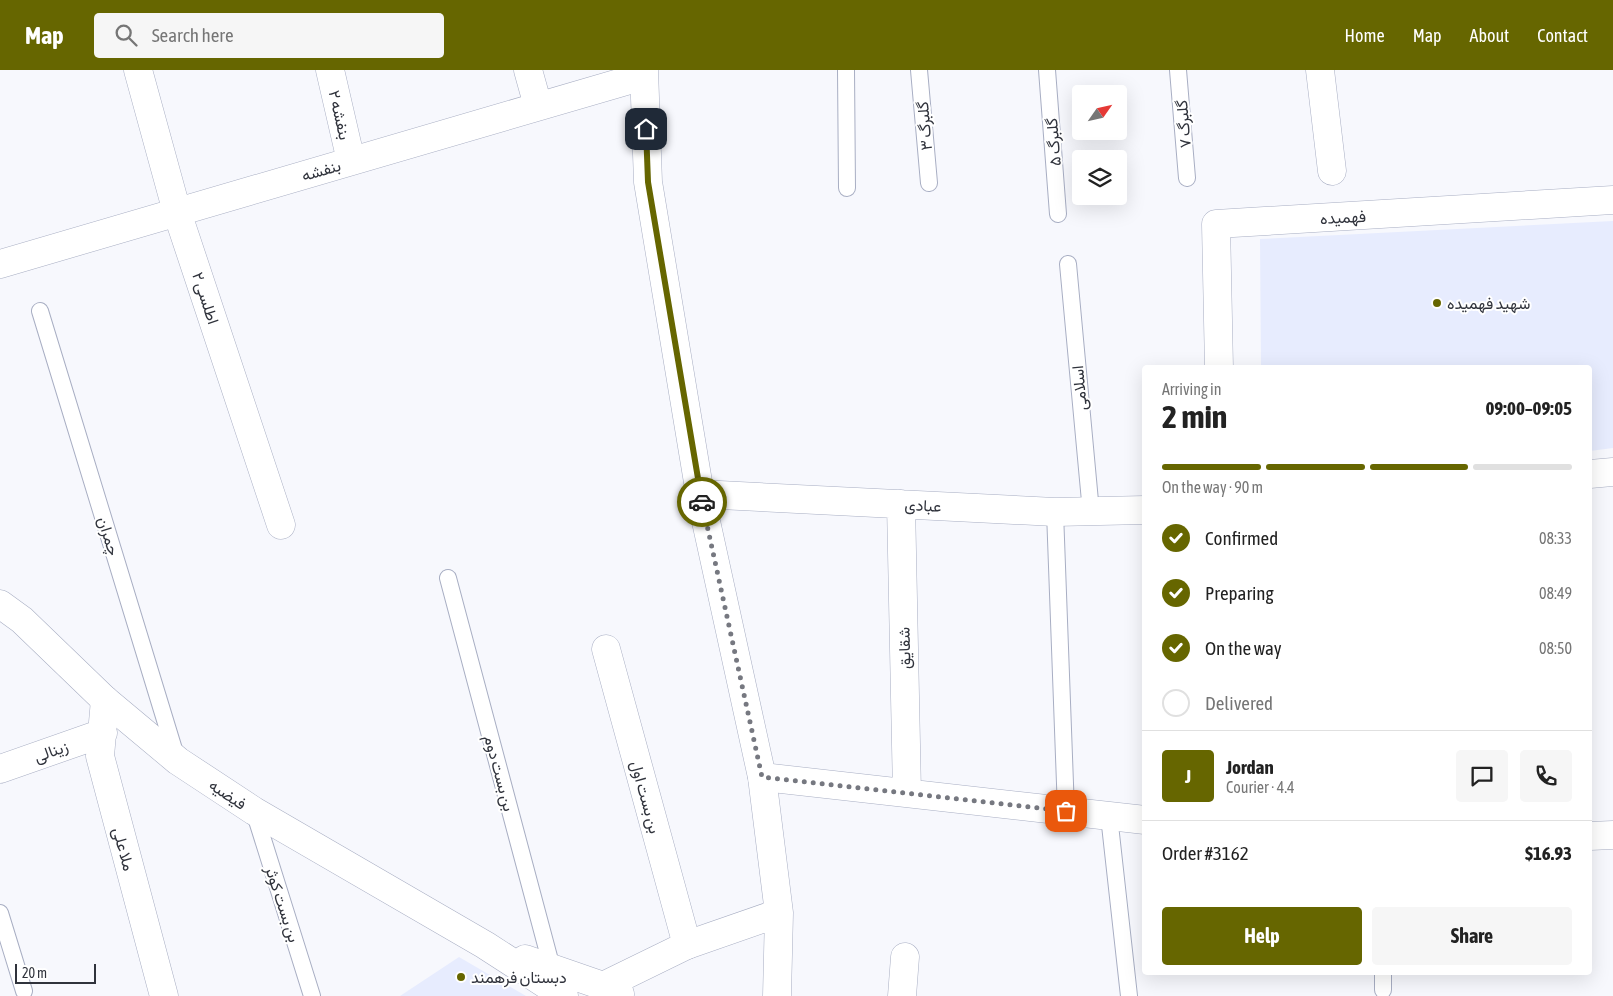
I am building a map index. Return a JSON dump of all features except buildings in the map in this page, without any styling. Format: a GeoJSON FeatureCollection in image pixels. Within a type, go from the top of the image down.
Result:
{"type":"FeatureCollection","features":[{"type":"Feature","properties":{"kind":"street","name":"اطلسی ۲"},"geometry":{"type":"LineString","coordinates":[[138,70],[177,212],[280,525]]}},
{"type":"Feature","properties":{"kind":"street","name":"بنفشه ۲"},"geometry":{"type":"LineString","coordinates":[[330,70],[351,161]]}},
{"type":"Feature","properties":{"kind":"street"},"geometry":{"type":"LineString","coordinates":[[528,70],[538,106]]}},
{"type":"Feature","properties":{"kind":"street"},"geometry":{"type":"LineString","coordinates":[[1320,70],[1332,171]]}},
{"type":"Feature","properties":{"kind":"street","name":"بنفشه"},"geometry":{"type":"LineString","coordinates":[[7,257],[177,212],[538,106],[643,73]]}},
{"type":"Feature","properties":{"kind":"street"},"geometry":{"type":"LineString","coordinates":[[643,73],[648,182],[700,494],[762,777],[779,913],[777,996]]}},
{"type":"Feature","properties":{"kind":"street","name":"فهمیده"},"geometry":{"type":"LineString","coordinates":[[1219,365],[1216,224],[1613,200]]}},
{"type":"Feature","properties":{"kind":"street"},"geometry":{"type":"LineString","coordinates":[[1592,474],[1613,472]]}},
{"type":"Feature","properties":{"kind":"street","name":"عبادی"},"geometry":{"type":"LineString","coordinates":[[700,494],[1055,512],[1142,510]]}},
{"type":"Feature","properties":{"kind":"street","name":"شقایق"},"geometry":{"type":"LineString","coordinates":[[901,504],[907,793]]}},
{"type":"Feature","properties":{"kind":"street","name":"فیضیه"},"geometry":{"type":"LineString","coordinates":[[0,604],[22,620],[105,700],[178,761],[254,811],[485,945],[564,996]]}},
{"type":"Feature","properties":{"kind":"street","name":"بن بست اول"},"geometry":{"type":"LineString","coordinates":[[606,650],[687,945]]}},
{"type":"Feature","properties":{"kind":"street","name":"ملا علی"},"geometry":{"type":"LineString","coordinates":[[105,700],[100,756],[164,996]]}},
{"type":"Feature","properties":{"kind":"street","name":"زینالی"},"geometry":{"type":"LineString","coordinates":[[0,769],[102,733]]}},
{"type":"Feature","properties":{"kind":"street"},"geometry":{"type":"LineString","coordinates":[[762,777],[1142,820]]}},
{"type":"Feature","properties":{"kind":"street"},"geometry":{"type":"LineString","coordinates":[[1592,836],[1613,835]]}},
{"type":"Feature","properties":{"kind":"street"},"geometry":{"type":"LineString","coordinates":[[614,991],[687,945],[779,913]]}},
{"type":"Feature","properties":{"kind":"street","name":"فیضیه"},"geometry":{"type":"LineString","coordinates":[[485,945],[614,991]]}},
{"type":"Feature","properties":{"kind":"street"},"geometry":{"type":"LineString","coordinates":[[902,996],[905,957]]}},
{"type":"Feature","properties":{"kind":"lane"},"geometry":{"type":"LineString","coordinates":[[846,70],[847,188]]}},
{"type":"Feature","properties":{"kind":"lane","name":"گلبرگ ۳"},"geometry":{"type":"LineString","coordinates":[[919,70],[929,183]]}},
{"type":"Feature","properties":{"kind":"lane","name":"گلبرگ ۵"},"geometry":{"type":"LineString","coordinates":[[1047,70],[1058,214]]}},
{"type":"Feature","properties":{"kind":"lane","name":"گلبرگ ۷"},"geometry":{"type":"LineString","coordinates":[[1178,70],[1187,178]]}},
{"type":"Feature","properties":{"kind":"lane","name":"اسلامی"},"geometry":{"type":"LineString","coordinates":[[1068,264],[1091,512]]}},
{"type":"Feature","properties":{"kind":"lane","name":"چمران"},"geometry":{"type":"LineString","coordinates":[[40,311],[178,761]]}},
{"type":"Feature","properties":{"kind":"lane"},"geometry":{"type":"LineString","coordinates":[[1055,512],[1066,811]]}},
{"type":"Feature","properties":{"kind":"lane","name":"بن بست دوم"},"geometry":{"type":"LineString","coordinates":[[448,578],[552,968]]}},
{"type":"Feature","properties":{"kind":"lane","name":"بن بست کوثر"},"geometry":{"type":"LineString","coordinates":[[254,811],[312,996]]}},
{"type":"Feature","properties":{"kind":"lane"},"geometry":{"type":"LineString","coordinates":[[1109,816],[1129,996]]}},
{"type":"Feature","properties":{"kind":"lane"},"geometry":{"type":"LineString","coordinates":[[0,913],[24,991]]}},
{"type":"Feature","properties":{"kind":"lane"},"geometry":{"type":"LineString","coordinates":[[1383,975],[1383,990]]}},
{"type":"Feature","properties":{"kind":"shaded area","name":"شهید فهمیده"},"geometry":{"type":"Polygon","coordinates":[[[1613,221],[1613,448],[1592,451],[1592,365],[1261,365],[1260,239],[1613,221]]]}},
{"type":"Feature","properties":{"kind":"shaded area","name":"دبستان فرهمند"},"geometry":{"type":"Polygon","coordinates":[[[459,957],[526,996],[400,996],[459,957]]]}},
{"type":"Feature","properties":{"kind":"way so far"},"geometry":{"type":"LineString","coordinates":[[702,502],[762,777],[1066,811]]}},
{"type":"Feature","properties":{"kind":"place","name":"شهید فهمیده"},"geometry":{"type":"Point","coordinates":[1437,303]}},
{"type":"Feature","properties":{"kind":"place","name":"دبستان فرهمند"},"geometry":{"type":"Point","coordinates":[461,977]}},
{"type":"Feature","properties":{"kind":"route"},"geometry":{"type":"LineString","coordinates":[[646,129],[648,182],[702,502]]}}]}
